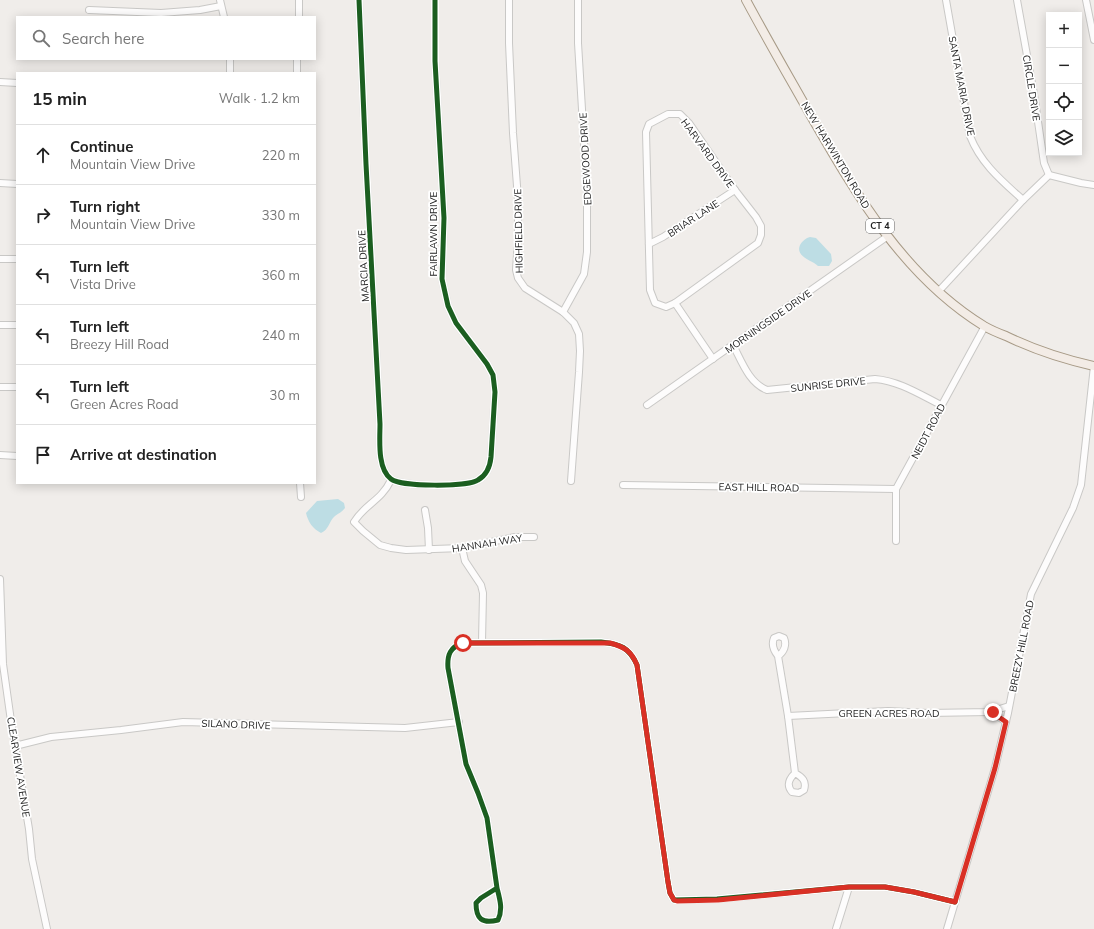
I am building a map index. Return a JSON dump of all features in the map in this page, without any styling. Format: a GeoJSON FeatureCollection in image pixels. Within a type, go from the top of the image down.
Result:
{"type":"FeatureCollection","features":[{"type":"Feature","properties":{"kind":"main road","name":"NEW HARWINTON ROAD"},"geometry":{"type":"LineString","coordinates":[[746,0],[853,188],[888,236],[906,258],[938,292],[985,326],[1030,348],[1060,358],[1094,366]]}},
{"type":"Feature","properties":{"kind":"street"},"geometry":{"type":"LineString","coordinates":[[298,16],[300,0]]}},
{"type":"Feature","properties":{"kind":"street","name":"MARCIA DRIVE"},"geometry":{"type":"LineString","coordinates":[[359,0],[380,424],[380,459],[391,480]]}},
{"type":"Feature","properties":{"kind":"street","name":"FAIRLAWN DRIVE"},"geometry":{"type":"LineString","coordinates":[[391,480],[402,484],[417,485],[472,484],[478,481],[487,472],[491,457],[495,392],[493,375],[487,364],[456,323],[448,306],[442,279],[444,218],[435,61],[435,0]]}},
{"type":"Feature","properties":{"kind":"street","name":"HIGHFIELD DRIVE"},"geometry":{"type":"LineString","coordinates":[[509,0],[513,118],[518,199],[516,270],[518,278],[525,288],[564,312],[577,329],[580,343],[579,372],[571,481]]}},
{"type":"Feature","properties":{"kind":"street","name":"EDGEWOOD DRIVE"},"geometry":{"type":"LineString","coordinates":[[564,312],[584,274],[587,252],[587,192],[579,51],[578,0]]}},
{"type":"Feature","properties":{"kind":"street","name":"SANTA MARIA DRIVE"},"geometry":{"type":"LineString","coordinates":[[946,0],[970,136],[975,147],[992,172],[1023,200]]}},
{"type":"Feature","properties":{"kind":"street","name":"CIRCLE DRIVE"},"geometry":{"type":"LineString","coordinates":[[1017,0],[1034,94],[1044,163],[1049,175]]}},
{"type":"Feature","properties":{"kind":"street"},"geometry":{"type":"LineString","coordinates":[[1086,0],[1094,40]]}},
{"type":"Feature","properties":{"kind":"street"},"geometry":{"type":"LineString","coordinates":[[89,10],[161,13],[193,10],[221,3],[224,16]]}},
{"type":"Feature","properties":{"kind":"street"},"geometry":{"type":"LineString","coordinates":[[230,60],[230,72]]}},
{"type":"Feature","properties":{"kind":"street"},"geometry":{"type":"LineString","coordinates":[[297,60],[297,72]]}},
{"type":"Feature","properties":{"kind":"street"},"geometry":{"type":"LineString","coordinates":[[0,82],[16,83]]}},
{"type":"Feature","properties":{"kind":"street","name":"HARVARD DRIVE"},"geometry":{"type":"LineString","coordinates":[[668,114],[680,114],[689,123],[735,190],[756,217],[761,226],[761,235],[758,243],[675,304],[666,307],[655,303],[650,290],[646,132],[649,124],[668,114]]}},
{"type":"Feature","properties":{"kind":"street"},"geometry":{"type":"LineString","coordinates":[[938,292],[1023,200],[1049,175],[1081,183],[1094,184]]}},
{"type":"Feature","properties":{"kind":"street"},"geometry":{"type":"LineString","coordinates":[[0,183],[16,184]]}},
{"type":"Feature","properties":{"kind":"street","name":"BRIAR LANE"},"geometry":{"type":"LineString","coordinates":[[649,244],[663,237],[735,190]]}},
{"type":"Feature","properties":{"kind":"street","name":"MORNINGSIDE DRIVE"},"geometry":{"type":"LineString","coordinates":[[647,405],[888,236]]}},
{"type":"Feature","properties":{"kind":"street"},"geometry":{"type":"LineString","coordinates":[[0,259],[16,259]]}},
{"type":"Feature","properties":{"kind":"street"},"geometry":{"type":"LineString","coordinates":[[675,304],[714,359]]}},
{"type":"Feature","properties":{"kind":"street"},"geometry":{"type":"LineString","coordinates":[[0,325],[16,325]]}},
{"type":"Feature","properties":{"kind":"street","name":"NEIDT ROAD"},"geometry":{"type":"LineString","coordinates":[[896,541],[896,489],[985,326]]}},
{"type":"Feature","properties":{"kind":"street","name":"SUNRISE DRIVE"},"geometry":{"type":"LineString","coordinates":[[733,345],[749,376],[759,387],[767,390],[875,379],[899,384],[941,406]]}},
{"type":"Feature","properties":{"kind":"street","name":"BREEZY HILL ROAD"},"geometry":{"type":"LineString","coordinates":[[947,929],[995,768],[1006,722],[1031,594],[1073,508],[1081,486],[1094,366]]}},
{"type":"Feature","properties":{"kind":"street"},"geometry":{"type":"LineString","coordinates":[[0,388],[16,387]]}},
{"type":"Feature","properties":{"kind":"street"},"geometry":{"type":"LineString","coordinates":[[1086,447],[1094,447]]}},
{"type":"Feature","properties":{"kind":"street"},"geometry":{"type":"LineString","coordinates":[[0,455],[16,456]]}},
{"type":"Feature","properties":{"kind":"street","name":"HANNAH WAY"},"geometry":{"type":"LineString","coordinates":[[391,480],[386,490],[380,497],[359,514],[354,522],[380,545],[391,548],[429,550],[462,548],[515,537],[534,537]]}},
{"type":"Feature","properties":{"kind":"street"},"geometry":{"type":"LineString","coordinates":[[300,484],[301,497]]}},
{"type":"Feature","properties":{"kind":"street","name":"EAST HILL ROAD"},"geometry":{"type":"LineString","coordinates":[[623,485],[896,489]]}},
{"type":"Feature","properties":{"kind":"street"},"geometry":{"type":"LineString","coordinates":[[426,510],[429,550]]}},
{"type":"Feature","properties":{"kind":"street"},"geometry":{"type":"LineString","coordinates":[[462,548],[465,561],[481,585],[483,593],[482,642]]}},
{"type":"Feature","properties":{"kind":"street","name":"CLEARVIEW AVENUE"},"geometry":{"type":"LineString","coordinates":[[0,579],[4,664],[15,746],[29,828],[32,859],[47,929]]}},
{"type":"Feature","properties":{"kind":"street"},"geometry":{"type":"LineString","coordinates":[[497,888],[476,903],[476,911],[480,919],[488,922],[498,920],[501,912],[500,897],[497,888],[487,818],[466,764],[448,668],[449,654],[452,648],[463,643],[610,643],[619,645],[627,650],[633,655],[637,665],[670,893],[674,900],[718,900],[849,887],[885,887],[955,902]]}},
{"type":"Feature","properties":{"kind":"street"},"geometry":{"type":"LineString","coordinates":[[778,656],[788,716],[795,773]]}},
{"type":"Feature","properties":{"kind":"street","name":"GREEN ACRES ROAD"},"geometry":{"type":"LineString","coordinates":[[788,716],[888,711],[928,713],[990,712],[1009,706]]}},
{"type":"Feature","properties":{"kind":"street"},"geometry":{"type":"LineString","coordinates":[[990,712],[1006,722]]}},
{"type":"Feature","properties":{"kind":"street","name":"SILANO DRIVE"},"geometry":{"type":"LineString","coordinates":[[15,746],[51,737],[183,722],[405,728],[459,722]]}},
{"type":"Feature","properties":{"kind":"street"},"geometry":{"type":"LineString","coordinates":[[836,929],[849,887]]}},
{"type":"Feature","properties":{"kind":"water"},"geometry":{"type":"Polygon","coordinates":[[[810,237],[816,238],[831,254],[832,261],[829,266],[818,266],[805,258],[800,252],[800,245],[804,240],[810,237]]]}},
{"type":"Feature","properties":{"kind":"water"},"geometry":{"type":"Polygon","coordinates":[[[338,499],[344,503],[345,508],[333,518],[326,530],[321,533],[311,525],[306,513],[317,501],[338,499]]]}},
{"type":"Feature","properties":{"kind":"cycle path"},"geometry":{"type":"LineString","coordinates":[[359,0],[381,461],[387,474],[391,479],[397,482],[420,485],[449,485],[462,484],[478,480],[486,473],[489,467],[495,392],[493,375],[487,364],[456,323],[448,306],[442,279],[444,218],[435,61],[435,0]]}},
{"type":"Feature","properties":{"kind":"cycle path"},"geometry":{"type":"LineString","coordinates":[[497,888],[476,903],[477,913],[484,921],[498,920],[500,904],[487,818],[466,764],[448,668],[450,652],[452,649],[463,643],[601,642],[619,645],[627,650],[637,665],[668,882],[670,893],[674,900],[717,899],[849,887],[885,887],[955,902]]}},
{"type":"Feature","properties":{"kind":"route"},"geometry":{"type":"LineString","coordinates":[[463,643],[601,642],[619,645],[633,655],[637,665],[668,882],[670,893],[674,900],[677,901],[718,900],[849,887],[885,887],[955,902],[995,768],[1006,722],[990,712],[993,712]]}}]}
